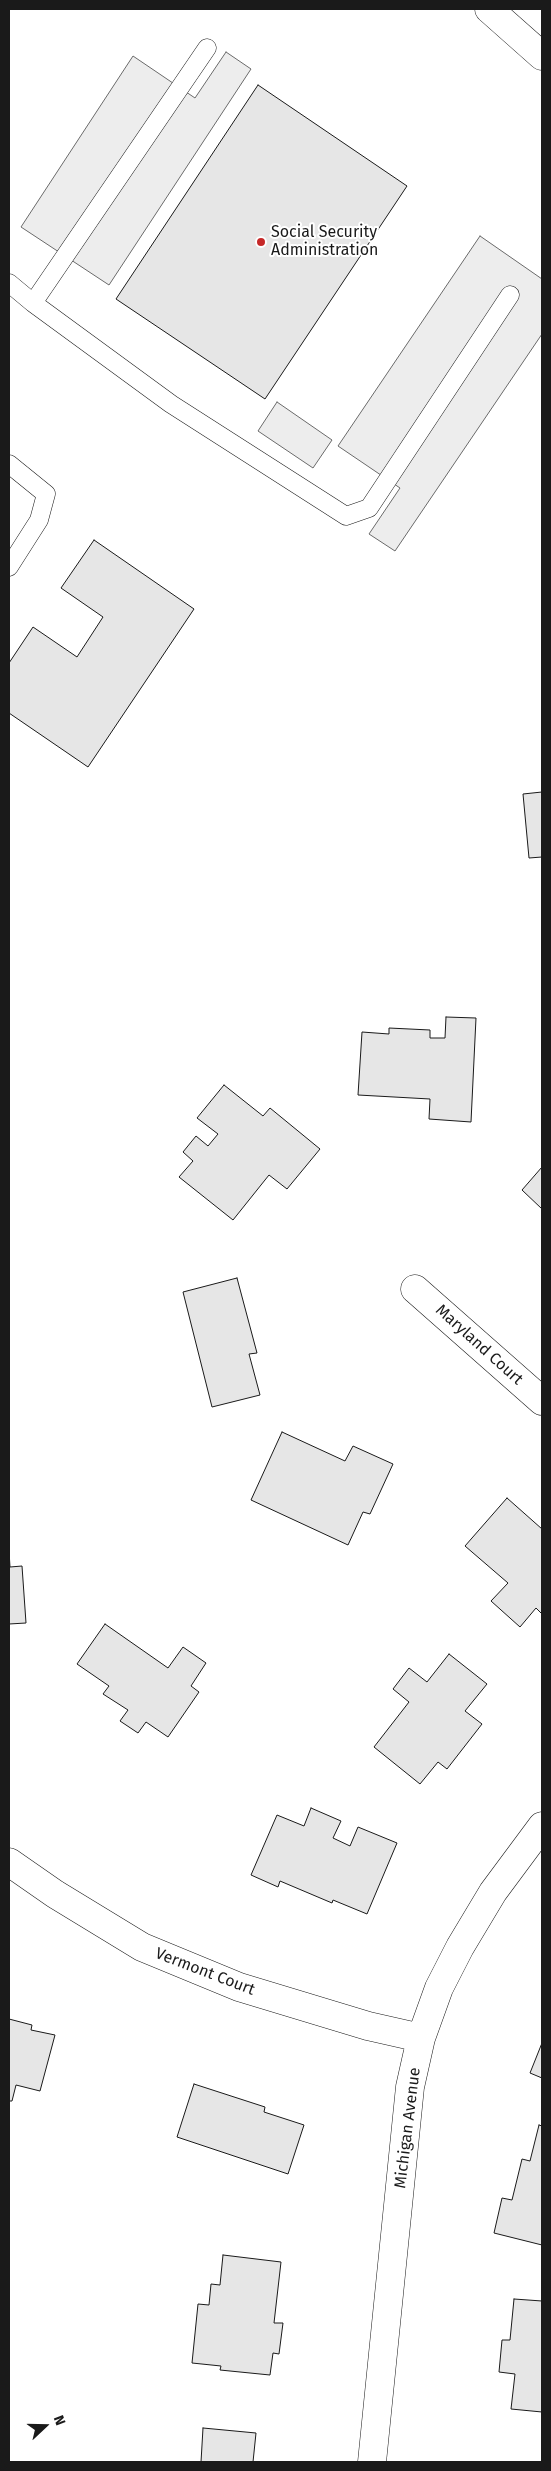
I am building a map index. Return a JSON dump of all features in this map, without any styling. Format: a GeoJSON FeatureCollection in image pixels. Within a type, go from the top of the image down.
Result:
{"type":"FeatureCollection","features":[{"type":"Feature","properties":{"kind":"street"},"geometry":{"type":"LineString","coordinates":[[489,9],[542,56]]}},
{"type":"Feature","properties":{"kind":"street","name":"Maryland Court"},"geometry":{"type":"LineString","coordinates":[[415,1289],[542,1401]]}},
{"type":"Feature","properties":{"kind":"street","name":"Michigan Avenue"},"geometry":{"type":"LineString","coordinates":[[372,2462],[410,2087],[421,2038],[439,1988],[460,1947],[492,1892],[542,1826]]}},
{"type":"Feature","properties":{"kind":"street","name":"Vermont Court"},"geometry":{"type":"LineString","coordinates":[[9,1862],[55,1894],[142,1947],[239,1987],[368,2026],[421,2038]]}},
{"type":"Feature","properties":{"kind":"lane"},"geometry":{"type":"LineString","coordinates":[[33,303],[208,48]]}},
{"type":"Feature","properties":{"kind":"lane"},"geometry":{"type":"LineString","coordinates":[[9,283],[33,303],[170,404],[346,516],[369,508],[510,295]]}},
{"type":"Feature","properties":{"kind":"lane"},"geometry":{"type":"LineString","coordinates":[[9,464],[46,494],[39,520],[9,567]]}},
{"type":"Feature","properties":{"kind":"shaded area"},"geometry":{"type":"Polygon","coordinates":[[[226,52],[251,69],[109,285],[21,227],[133,56],[195,98],[226,52]]]}},
{"type":"Feature","properties":{"kind":"shaded area"},"geometry":{"type":"Polygon","coordinates":[[[480,236],[542,279],[542,334],[395,551],[369,534],[400,488],[338,446],[480,236]]]}},
{"type":"Feature","properties":{"kind":"shaded area"},"geometry":{"type":"Polygon","coordinates":[[[277,402],[332,440],[313,468],[258,431],[277,402]]]}},
{"type":"Feature","properties":{"kind":"building","name":"Social Security Administration"},"geometry":{"type":"Polygon","coordinates":[[[258,85],[407,186],[265,399],[116,299],[258,85]]]}},
{"type":"Feature","properties":{"kind":"building"},"geometry":{"type":"Polygon","coordinates":[[[94,540],[194,609],[88,767],[9,713],[9,663],[33,627],[77,657],[103,617],[61,588],[94,540]]]}},
{"type":"Feature","properties":{"kind":"building"},"geometry":{"type":"Polygon","coordinates":[[[542,792],[542,857],[529,858],[523,794],[542,792]]]}},
{"type":"Feature","properties":{"kind":"building"},"geometry":{"type":"Polygon","coordinates":[[[446,1017],[476,1018],[471,1122],[429,1119],[430,1099],[358,1095],[362,1032],[389,1034],[389,1028],[430,1030],[430,1038],[445,1038],[446,1017]]]}},
{"type":"Feature","properties":{"kind":"building"},"geometry":{"type":"Polygon","coordinates":[[[224,1085],[263,1116],[270,1108],[320,1149],[287,1189],[269,1175],[233,1220],[179,1177],[193,1161],[183,1152],[196,1136],[208,1146],[218,1134],[197,1118],[224,1085]]]}},
{"type":"Feature","properties":{"kind":"building"},"geometry":{"type":"Polygon","coordinates":[[[542,1167],[542,1209],[522,1190],[542,1167]]]}},
{"type":"Feature","properties":{"kind":"building"},"geometry":{"type":"Polygon","coordinates":[[[237,1278],[257,1353],[249,1354],[260,1395],[212,1407],[183,1292],[237,1278]]]}},
{"type":"Feature","properties":{"kind":"building"},"geometry":{"type":"Polygon","coordinates":[[[282,1432],[345,1461],[353,1446],[393,1464],[370,1514],[363,1512],[348,1545],[251,1500],[282,1432]]]}},
{"type":"Feature","properties":{"kind":"building"},"geometry":{"type":"Polygon","coordinates":[[[507,1498],[542,1529],[542,1614],[536,1608],[520,1627],[491,1601],[508,1583],[465,1546],[507,1498]]]}},
{"type":"Feature","properties":{"kind":"building"},"geometry":{"type":"Polygon","coordinates":[[[9,1551],[10,1567],[22,1566],[26,1623],[9,1624],[9,1551]]]}},
{"type":"Feature","properties":{"kind":"building"},"geometry":{"type":"Polygon","coordinates":[[[105,1624],[168,1668],[183,1647],[206,1663],[191,1686],[199,1692],[168,1737],[146,1722],[138,1733],[120,1721],[128,1710],[103,1694],[109,1686],[77,1664],[105,1624]]]}},
{"type":"Feature","properties":{"kind":"building"},"geometry":{"type":"Polygon","coordinates":[[[449,1654],[487,1684],[465,1711],[482,1724],[447,1769],[438,1762],[420,1784],[374,1747],[409,1702],[393,1689],[409,1668],[427,1682],[449,1654]]]}},
{"type":"Feature","properties":{"kind":"building"},"geometry":{"type":"Polygon","coordinates":[[[311,1808],[341,1821],[333,1838],[350,1846],[358,1827],[397,1843],[367,1914],[333,1900],[332,1903],[280,1881],[278,1887],[251,1875],[277,1815],[304,1826],[311,1808]]]}},
{"type":"Feature","properties":{"kind":"building"},"geometry":{"type":"Polygon","coordinates":[[[9,2019],[32,2025],[31,2030],[55,2035],[40,2091],[16,2085],[12,2101],[9,2101],[9,2019]]]}},
{"type":"Feature","properties":{"kind":"building"},"geometry":{"type":"Polygon","coordinates":[[[542,2043],[542,2078],[530,2073],[542,2043]]]}},
{"type":"Feature","properties":{"kind":"building"},"geometry":{"type":"Polygon","coordinates":[[[194,2084],[265,2107],[264,2112],[304,2125],[288,2174],[177,2137],[194,2084]]]}},
{"type":"Feature","properties":{"kind":"building"},"geometry":{"type":"Polygon","coordinates":[[[539,2125],[542,2126],[542,2245],[494,2233],[502,2198],[512,2200],[522,2159],[530,2161],[539,2125]]]}},
{"type":"Feature","properties":{"kind":"building"},"geometry":{"type":"Polygon","coordinates":[[[223,2255],[281,2262],[274,2323],[283,2323],[279,2354],[273,2353],[270,2375],[220,2370],[221,2366],[192,2363],[198,2304],[209,2305],[211,2284],[220,2285],[223,2255]]]}},
{"type":"Feature","properties":{"kind":"building"},"geometry":{"type":"Polygon","coordinates":[[[514,2299],[542,2301],[542,2412],[511,2409],[515,2374],[499,2372],[502,2340],[510,2340],[514,2299]]]}},
{"type":"Feature","properties":{"kind":"building"},"geometry":{"type":"Polygon","coordinates":[[[203,2428],[256,2433],[253,2462],[201,2462],[203,2428]]]}},
{"type":"Feature","properties":{"kind":"place","name":"Social Security Administration"},"geometry":{"type":"Point","coordinates":[261,242]}}]}
